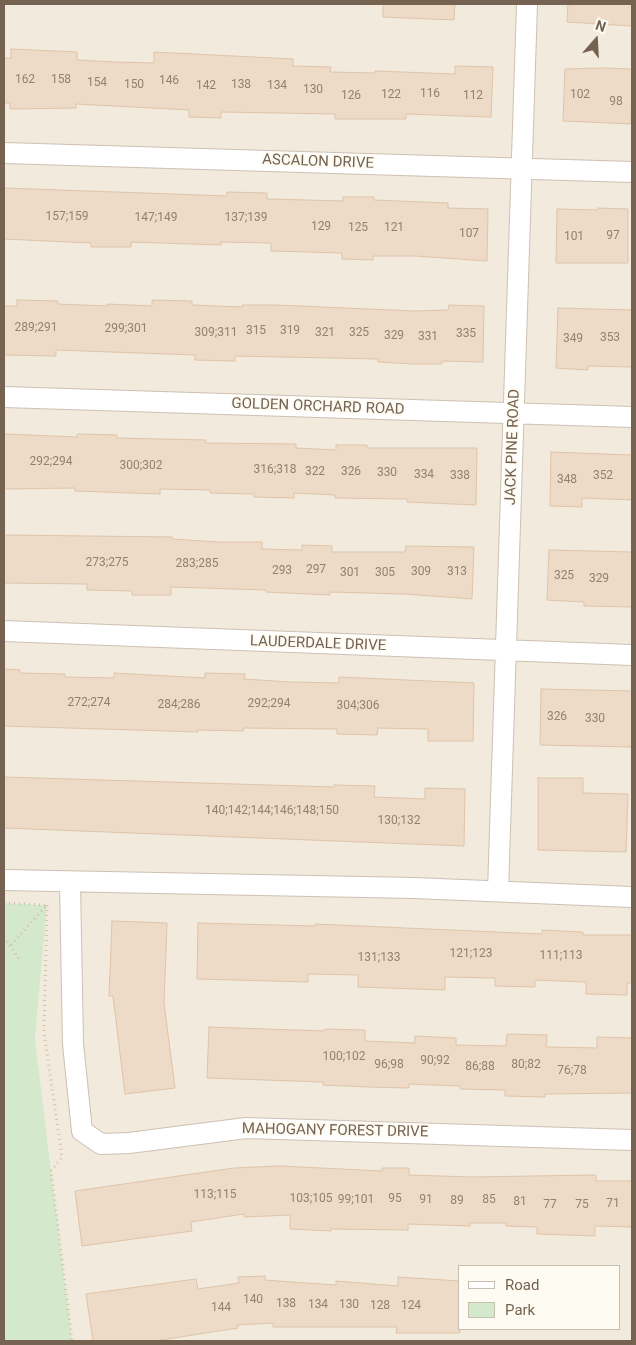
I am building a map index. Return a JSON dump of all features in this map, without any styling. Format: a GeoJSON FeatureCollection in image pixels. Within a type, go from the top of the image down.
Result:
{"type":"FeatureCollection","features":[{"type":"Feature","properties":{"kind":"street","name":"JACK PINE ROAD"},"geometry":{"type":"LineString","coordinates":[[498,891],[527,4]]}},
{"type":"Feature","properties":{"kind":"street","name":"ASCALON DRIVE"},"geometry":{"type":"LineString","coordinates":[[4,153],[632,172]]}},
{"type":"Feature","properties":{"kind":"street","name":"GOLDEN ORCHARD ROAD"},"geometry":{"type":"LineString","coordinates":[[4,397],[632,417]]}},
{"type":"Feature","properties":{"kind":"street","name":"LAUDERDALE DRIVE"},"geometry":{"type":"LineString","coordinates":[[4,631],[506,652],[632,655]]}},
{"type":"Feature","properties":{"kind":"street"},"geometry":{"type":"LineString","coordinates":[[4,880],[70,883],[498,891],[632,897]]}},
{"type":"Feature","properties":{"kind":"street","name":"MAHOGANY FOREST DRIVE"},"geometry":{"type":"LineString","coordinates":[[70,883],[73,1044],[82,1131],[101,1144],[129,1143],[246,1128],[632,1140]]}},
{"type":"Feature","properties":{"kind":"path"},"geometry":{"type":"LineString","coordinates":[[4,903],[47,905]]}},
{"type":"Feature","properties":{"kind":"path"},"geometry":{"type":"LineString","coordinates":[[10,945],[47,905]]}},
{"type":"Feature","properties":{"kind":"path"},"geometry":{"type":"LineString","coordinates":[[47,905],[44,1032],[62,1157],[51,1171],[72,1341]]}},
{"type":"Feature","properties":{"kind":"path"},"geometry":{"type":"LineString","coordinates":[[4,937],[19,959]]}},
{"type":"Feature","properties":{"kind":"shaded area"},"geometry":{"type":"Polygon","coordinates":[[[4,4],[632,4],[632,1341],[72,1341],[35,1039],[47,905],[4,903],[4,4]]]}},
{"type":"Feature","properties":{"kind":"green space"},"geometry":{"type":"Polygon","coordinates":[[[4,903],[47,905],[35,1039],[72,1341],[4,1341],[4,903]]]}},
{"type":"Feature","properties":{"kind":"building"},"geometry":{"type":"Polygon","coordinates":[[[383,4],[455,4],[454,20],[383,17],[383,4]]]}},
{"type":"Feature","properties":{"kind":"building"},"geometry":{"type":"Polygon","coordinates":[[[568,4],[632,4],[632,26],[567,22],[568,4]]]}},
{"type":"Feature","properties":{"kind":"building"},"geometry":{"type":"Polygon","coordinates":[[[11,49],[77,52],[77,60],[114,62],[154,63],[154,52],[293,59],[293,66],[331,67],[330,72],[375,73],[375,71],[455,74],[455,66],[493,67],[491,117],[406,114],[406,119],[335,119],[335,114],[221,112],[221,118],[189,117],[189,110],[76,104],[76,108],[10,109],[10,103],[4,103],[4,58],[11,58],[11,49]]]}},
{"type":"Feature","properties":{"kind":"building"},"geometry":{"type":"Polygon","coordinates":[[[565,69],[632,69],[631,124],[563,121],[565,69]]]}},
{"type":"Feature","properties":{"kind":"building"},"geometry":{"type":"Polygon","coordinates":[[[4,188],[227,196],[227,192],[267,193],[267,199],[343,201],[343,197],[374,197],[374,200],[448,203],[448,208],[488,209],[487,261],[415,256],[373,256],[373,260],[342,259],[342,253],[271,251],[271,243],[221,242],[221,245],[131,242],[131,247],[91,247],[91,243],[4,239],[4,188]]]}},
{"type":"Feature","properties":{"kind":"building"},"geometry":{"type":"Polygon","coordinates":[[[598,208],[628,209],[628,263],[556,263],[557,209],[598,210],[598,208]]]}},
{"type":"Feature","properties":{"kind":"building"},"geometry":{"type":"Polygon","coordinates":[[[17,300],[58,301],[58,304],[107,306],[107,304],[152,306],[152,300],[192,301],[192,305],[242,307],[242,305],[277,305],[414,311],[448,310],[449,305],[484,306],[483,362],[442,361],[442,364],[413,364],[378,362],[378,359],[235,356],[235,361],[195,360],[195,355],[56,350],[56,356],[4,355],[4,306],[17,306],[17,300]]]}},
{"type":"Feature","properties":{"kind":"building"},"geometry":{"type":"Polygon","coordinates":[[[558,308],[632,310],[632,367],[588,366],[588,370],[556,368],[558,308]]]}},
{"type":"Feature","properties":{"kind":"building"},"geometry":{"type":"Polygon","coordinates":[[[4,434],[77,437],[77,434],[117,435],[117,438],[206,440],[206,443],[296,444],[296,448],[336,450],[336,445],[367,445],[367,448],[477,448],[476,505],[407,502],[407,499],[335,498],[335,495],[294,493],[294,498],[254,497],[254,494],[210,493],[210,490],[160,489],[160,494],[75,491],[75,488],[4,489],[4,434]]]}},
{"type":"Feature","properties":{"kind":"building"},"geometry":{"type":"Polygon","coordinates":[[[551,452],[632,455],[632,500],[582,498],[582,507],[550,506],[551,452]]]}},
{"type":"Feature","properties":{"kind":"building"},"geometry":{"type":"Polygon","coordinates":[[[4,535],[172,537],[172,539],[218,542],[262,542],[262,549],[302,550],[302,545],[332,546],[332,552],[405,552],[406,546],[474,547],[472,599],[404,594],[330,592],[330,595],[266,592],[266,590],[171,587],[171,595],[132,595],[132,591],[87,590],[87,584],[4,583],[4,535]]]}},
{"type":"Feature","properties":{"kind":"building"},"geometry":{"type":"Polygon","coordinates":[[[549,550],[632,552],[632,607],[584,606],[584,602],[547,600],[549,550]]]}},
{"type":"Feature","properties":{"kind":"building"},"geometry":{"type":"Polygon","coordinates":[[[4,669],[20,670],[20,673],[65,674],[65,677],[114,678],[114,673],[205,678],[205,673],[245,674],[244,679],[289,682],[339,683],[339,677],[474,683],[473,741],[428,741],[428,729],[378,728],[377,735],[337,734],[337,729],[244,728],[243,731],[198,730],[198,732],[4,726],[4,669]]]}},
{"type":"Feature","properties":{"kind":"building"},"geometry":{"type":"Polygon","coordinates":[[[541,689],[632,691],[632,747],[540,745],[541,689]]]}},
{"type":"Feature","properties":{"kind":"building"},"geometry":{"type":"Polygon","coordinates":[[[4,777],[334,787],[334,785],[375,786],[374,797],[425,799],[425,788],[465,789],[464,846],[4,828],[4,777]]]}},
{"type":"Feature","properties":{"kind":"building"},"geometry":{"type":"Polygon","coordinates":[[[538,778],[583,778],[583,793],[628,794],[626,852],[538,850],[538,778]]]}},
{"type":"Feature","properties":{"kind":"building"},"geometry":{"type":"Polygon","coordinates":[[[112,921],[167,923],[164,1003],[175,1088],[125,1094],[113,996],[109,996],[112,921]]]}},
{"type":"Feature","properties":{"kind":"building"},"geometry":{"type":"Polygon","coordinates":[[[198,923],[315,926],[315,924],[542,934],[542,930],[583,932],[583,935],[632,935],[632,983],[627,983],[627,995],[586,994],[586,982],[535,980],[535,987],[495,986],[495,978],[445,977],[445,990],[358,987],[358,975],[308,974],[308,982],[197,979],[198,923]]]}},
{"type":"Feature","properties":{"kind":"building"},"geometry":{"type":"Polygon","coordinates":[[[209,1027],[324,1031],[325,1029],[365,1030],[365,1041],[415,1043],[415,1036],[456,1038],[456,1045],[506,1046],[507,1034],[547,1035],[546,1047],[597,1048],[597,1037],[632,1038],[632,1093],[545,1094],[545,1097],[505,1096],[505,1090],[460,1089],[460,1086],[409,1084],[409,1088],[368,1087],[323,1085],[323,1082],[207,1078],[209,1027]]]}},
{"type":"Feature","properties":{"kind":"building"},"geometry":{"type":"Polygon","coordinates":[[[280,1166],[382,1171],[382,1168],[409,1168],[409,1175],[471,1177],[596,1175],[596,1181],[632,1181],[632,1227],[595,1226],[595,1236],[537,1234],[537,1227],[506,1226],[506,1223],[470,1223],[470,1226],[408,1224],[408,1230],[331,1229],[331,1231],[290,1229],[290,1215],[244,1217],[244,1214],[191,1222],[192,1231],[82,1246],[75,1191],[234,1168],[280,1166]]]}},
{"type":"Feature","properties":{"kind":"building"},"geometry":{"type":"Polygon","coordinates":[[[265,1276],[265,1280],[336,1285],[336,1281],[398,1286],[398,1277],[458,1281],[458,1330],[460,1330],[460,1333],[396,1333],[397,1327],[273,1327],[273,1323],[237,1325],[238,1328],[154,1341],[93,1341],[86,1294],[196,1279],[198,1289],[239,1283],[238,1277],[265,1276]]]}}]}
